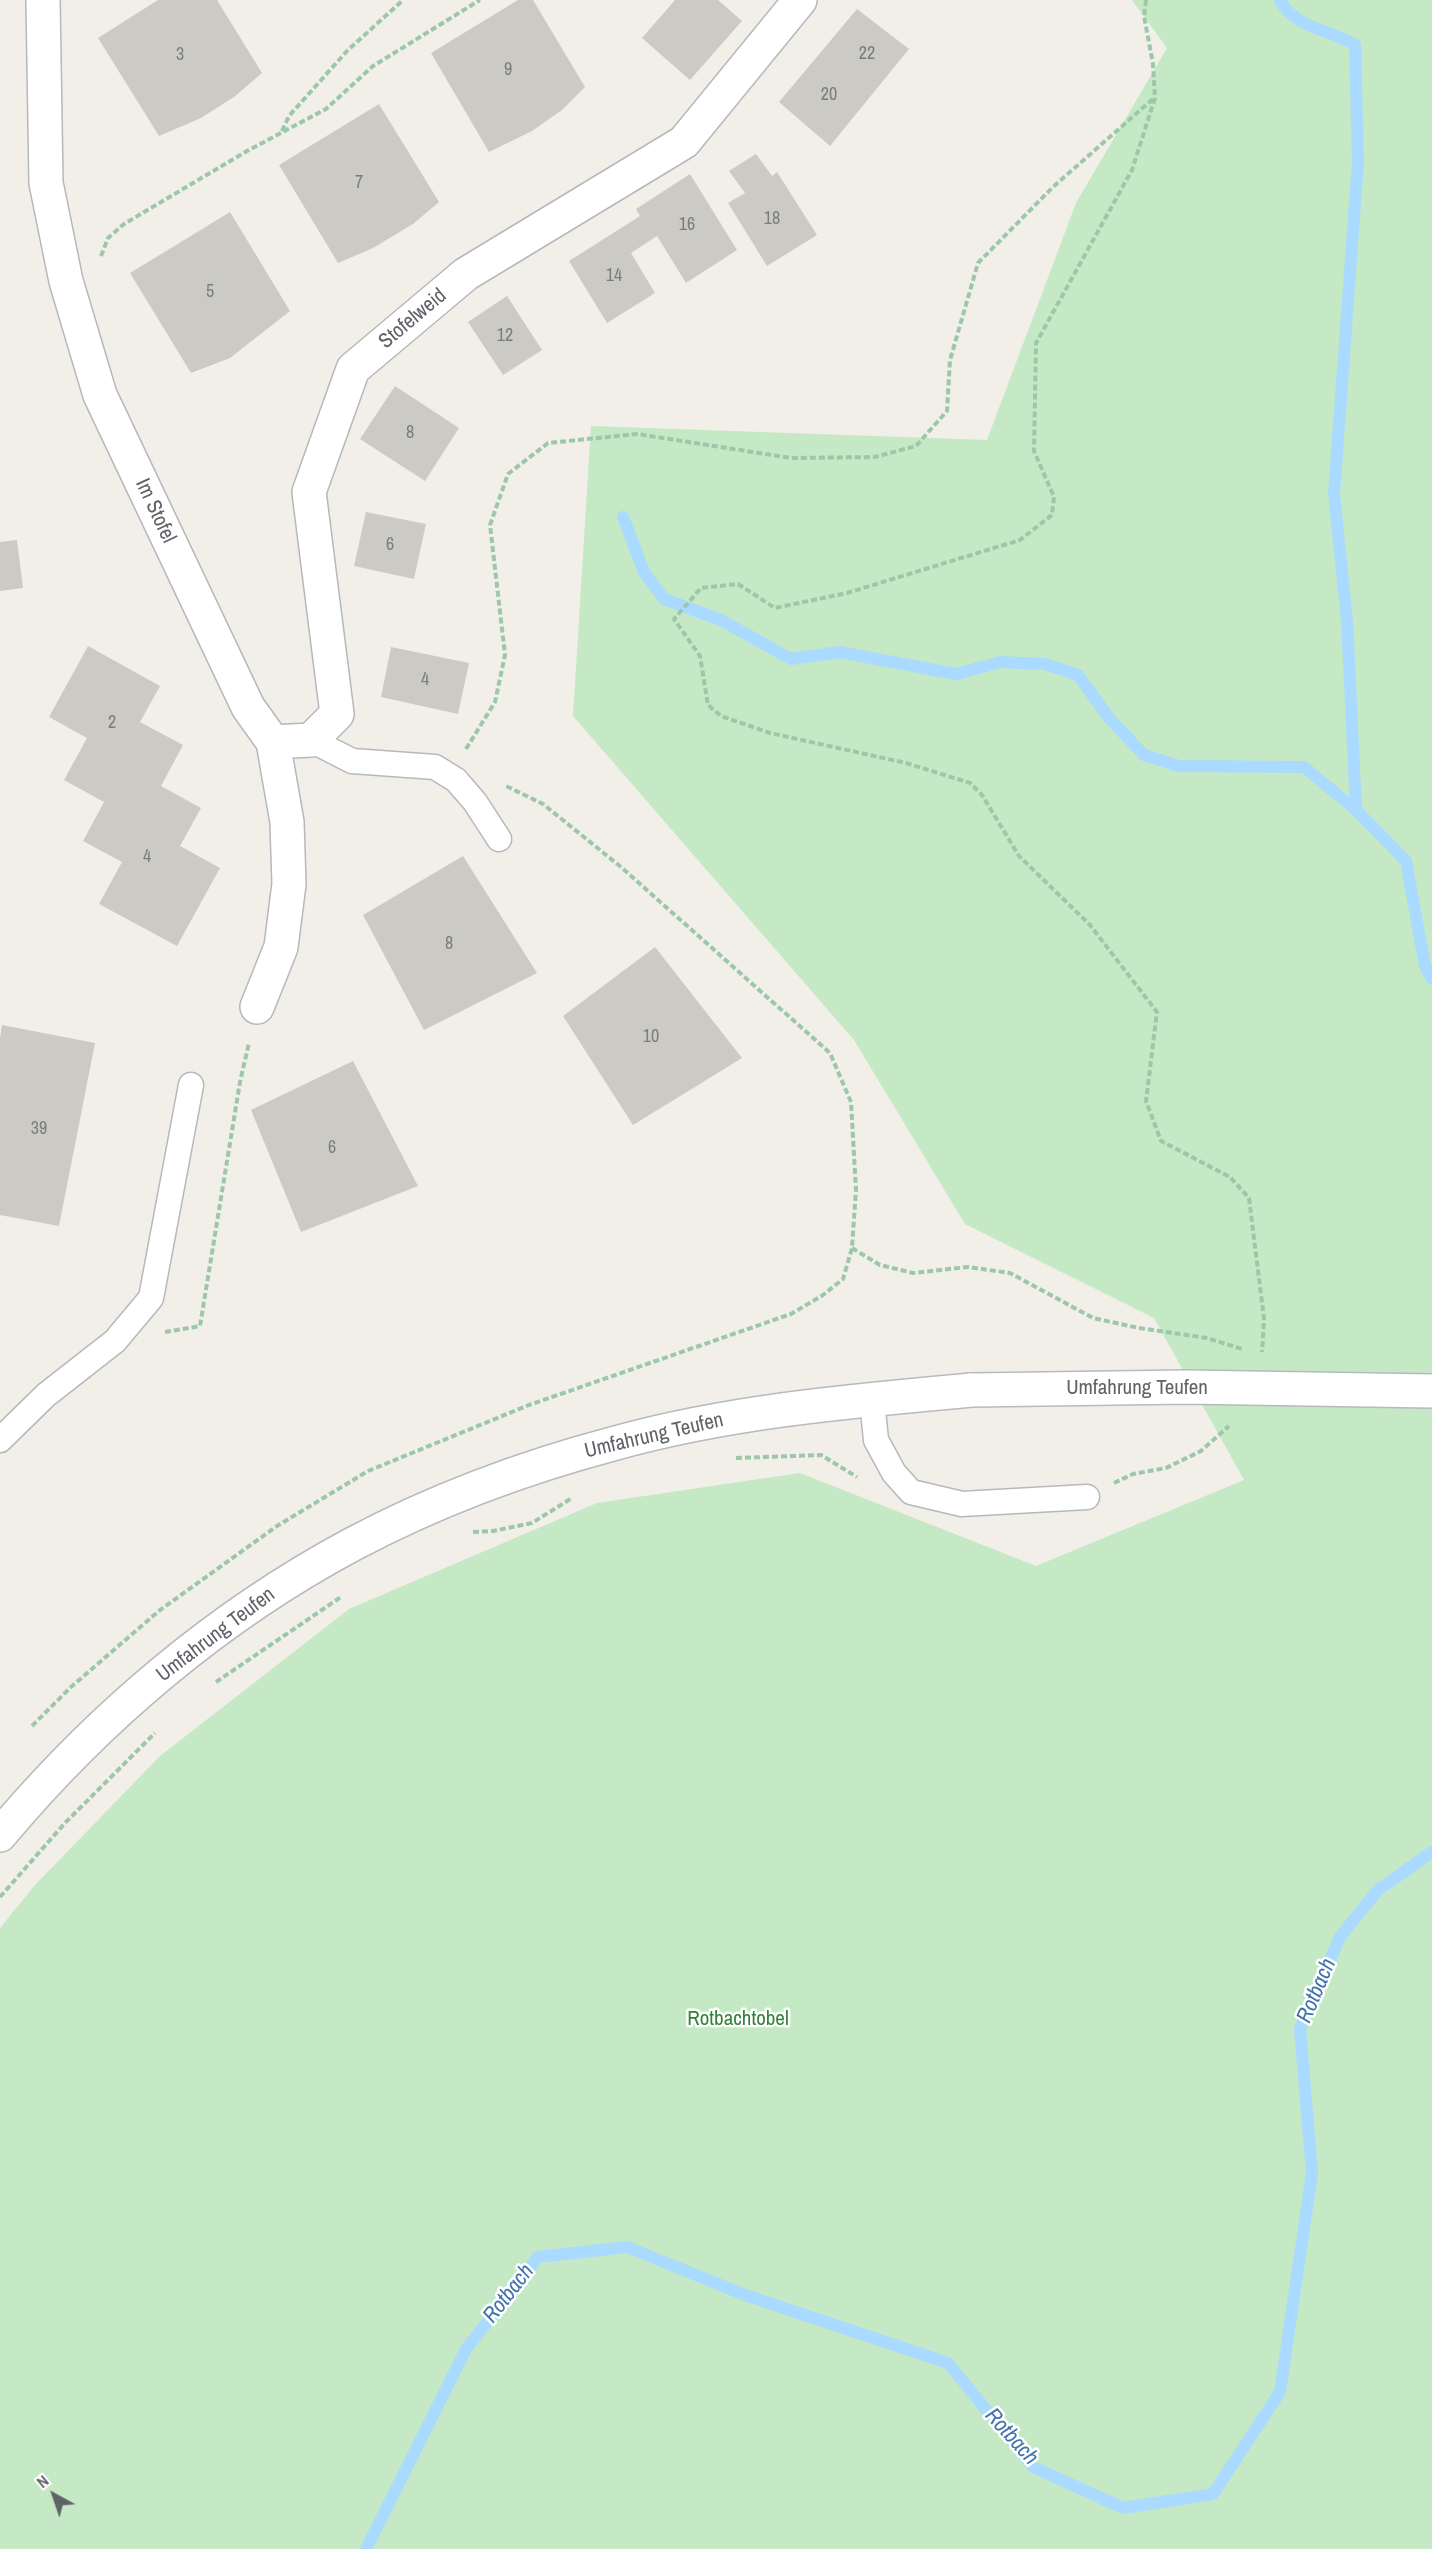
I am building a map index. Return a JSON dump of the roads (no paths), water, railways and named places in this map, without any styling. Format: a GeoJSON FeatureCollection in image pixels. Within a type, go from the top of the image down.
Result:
{"type":"FeatureCollection","features":[{"type":"Feature","properties":{"kind":"street","name":"Im Stofel"},"geometry":{"type":"LineString","coordinates":[[43,0],[46,183],[71,298],[100,395],[248,707],[273,742],[287,822],[289,884],[281,947],[257,1007]]}},
{"type":"Feature","properties":{"kind":"street","name":"Stofelweid"},"geometry":{"type":"LineString","coordinates":[[311,740],[337,714],[309,492],[353,369],[466,274],[684,142],[800,0]]}},
{"type":"Feature","properties":{"kind":"street"},"geometry":{"type":"LineString","coordinates":[[273,742],[311,740]]}},
{"type":"Feature","properties":{"kind":"street","name":"Umfahrung Teufen"},"geometry":{"type":"LineString","coordinates":[[0,1835],[72,1756],[143,1690],[218,1630],[281,1586],[353,1544],[428,1508],[521,1471],[618,1442],[720,1420],[872,1400],[972,1390],[1186,1387],[1432,1391]]}},
{"type":"Feature","properties":{"kind":"lane"},"geometry":{"type":"LineString","coordinates":[[311,740],[352,761],[435,767],[456,780],[475,802],[499,839]]}},
{"type":"Feature","properties":{"kind":"lane"},"geometry":{"type":"LineString","coordinates":[[0,1440],[46,1395],[116,1341],[152,1298],[191,1085]]}},
{"type":"Feature","properties":{"kind":"lane"},"geometry":{"type":"LineString","coordinates":[[872,1400],[876,1440],[894,1473],[911,1492],[962,1504],[1087,1497]]}},
{"type":"Feature","properties":{"kind":"waterway"},"geometry":{"type":"LineString","coordinates":[[1280,0],[1287,10],[1304,23],[1355,45],[1358,161],[1334,494],[1347,620],[1356,810],[1406,861],[1425,966],[1432,979]]}},
{"type":"Feature","properties":{"kind":"waterway"},"geometry":{"type":"LineString","coordinates":[[623,517],[644,572],[664,599],[721,620],[791,659],[839,652],[956,674],[1001,662],[1045,664],[1078,675],[1109,718],[1144,755],[1179,766],[1304,767],[1356,810]]}},
{"type":"Feature","properties":{"kind":"waterway","name":"Rotbach"},"geometry":{"type":"LineString","coordinates":[[366,2549],[466,2349],[538,2257],[627,2247],[745,2295],[948,2363],[1033,2467],[1123,2508],[1213,2494],[1280,2392],[1312,2173],[1300,2029],[1340,1937],[1378,1890],[1432,1852]]}},
{"type":"Feature","properties":{"kind":"park label","name":"Rotbachtobel"},"geometry":{"type":"Point","coordinates":[738,2019]}}]}
